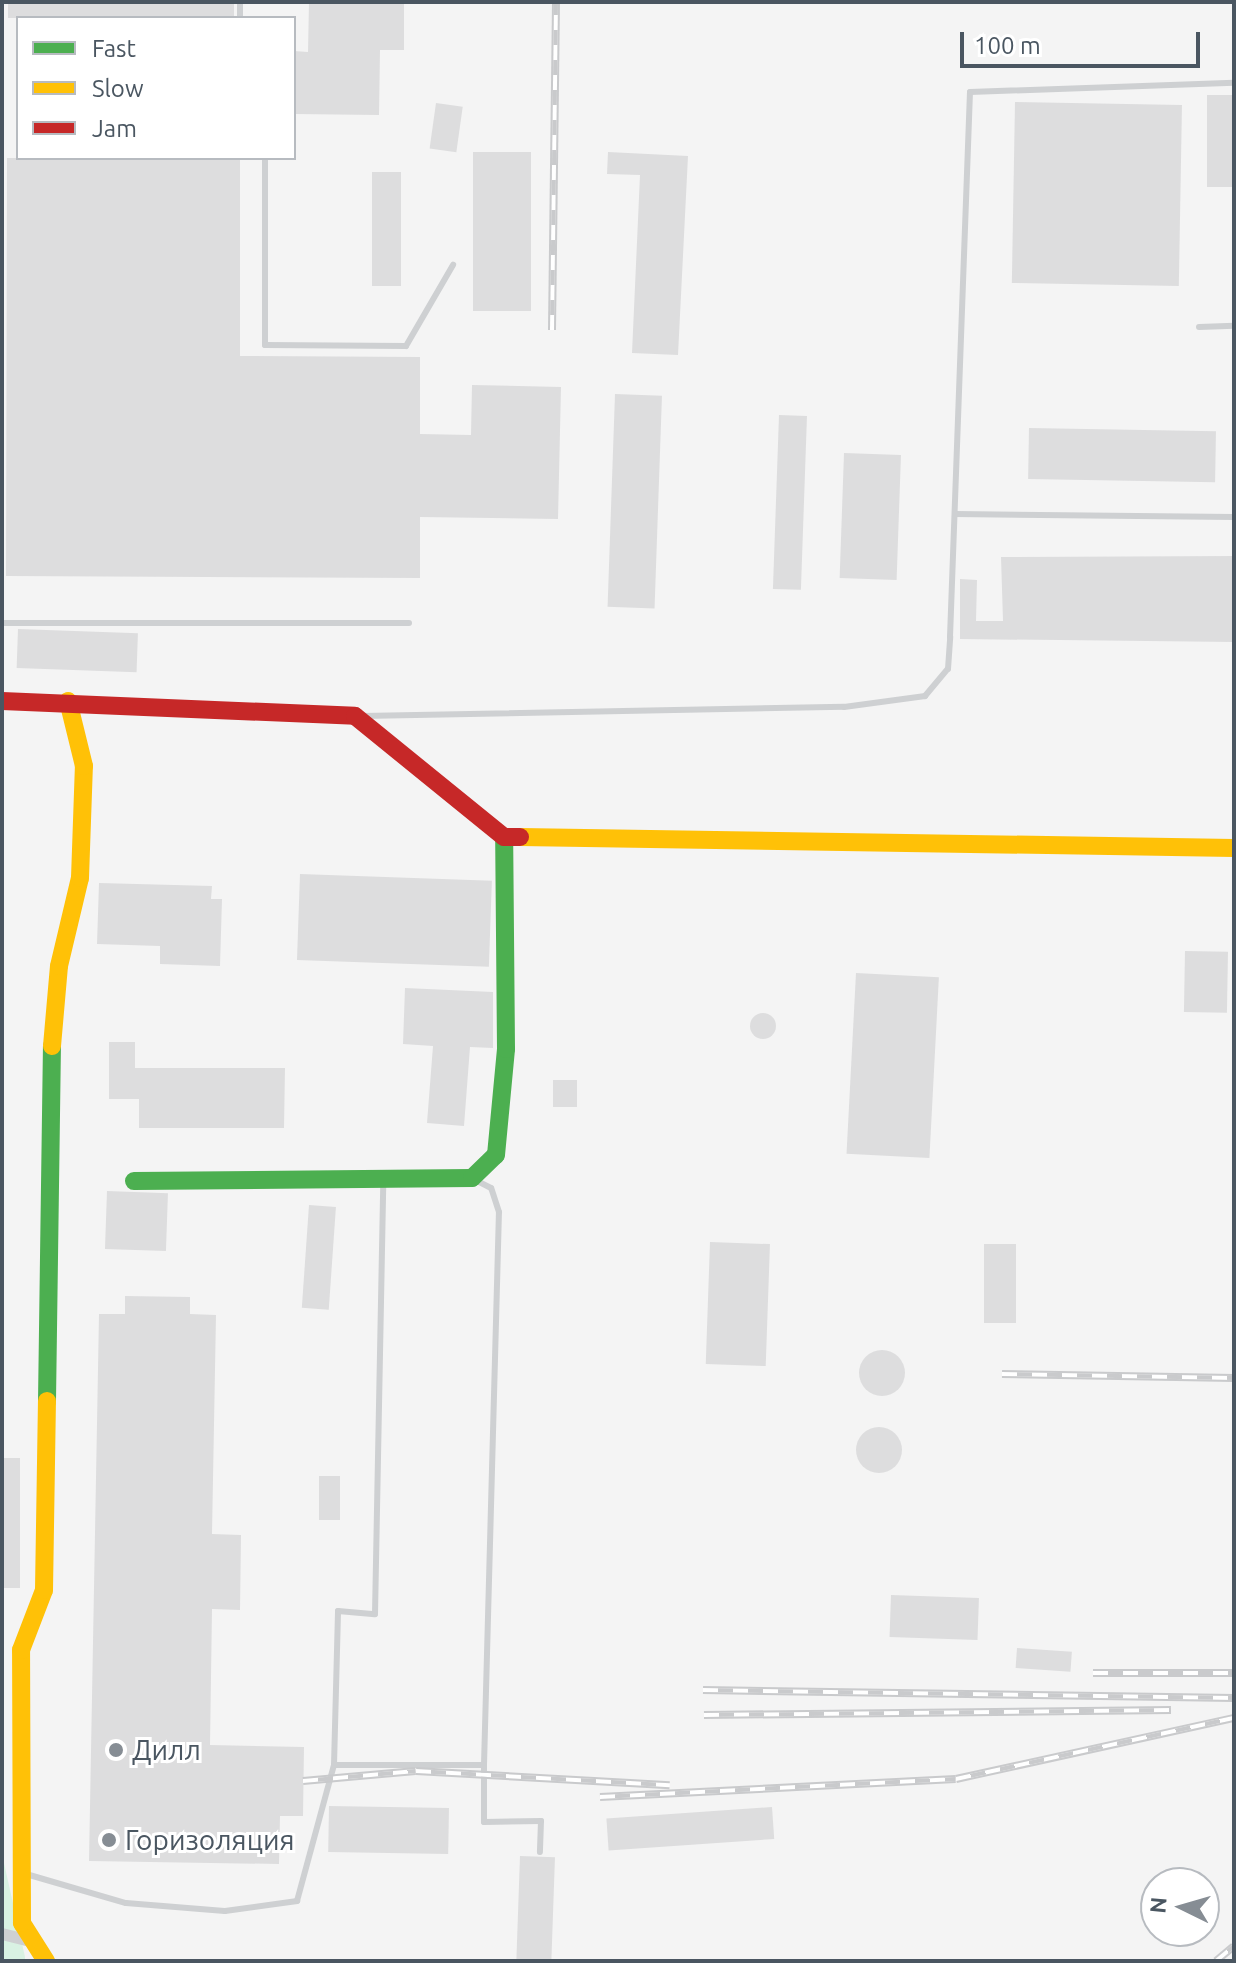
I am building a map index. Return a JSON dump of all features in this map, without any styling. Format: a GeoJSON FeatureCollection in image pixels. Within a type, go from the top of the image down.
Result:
{"type":"FeatureCollection","features":[{"type":"Feature","properties":{"kind":"street"},"geometry":{"type":"LineString","coordinates":[[2,701],[68,701],[355,716],[504,837],[1234,848]]}},
{"type":"Feature","properties":{"kind":"street"},"geometry":{"type":"LineString","coordinates":[[46,1961],[22,1923],[21,1650],[44,1590],[52,1046],[59,966],[80,878],[84,766],[68,701]]}},
{"type":"Feature","properties":{"kind":"street"},"geometry":{"type":"LineString","coordinates":[[134,1181],[383,1183],[472,1178],[496,1155],[506,1049],[504,837]]}},
{"type":"Feature","properties":{"kind":"street"},"geometry":{"type":"LineString","coordinates":[[2,1934],[31,1941]]}},
{"type":"Feature","properties":{"kind":"lane"},"geometry":{"type":"LineString","coordinates":[[355,716],[844,707],[925,696],[948,669],[970,92],[1234,83]]}},
{"type":"Feature","properties":{"kind":"lane"},"geometry":{"type":"LineString","coordinates":[[265,160],[265,345],[406,346],[453,265]]}},
{"type":"Feature","properties":{"kind":"lane"},"geometry":{"type":"LineString","coordinates":[[1199,327],[1234,326]]}},
{"type":"Feature","properties":{"kind":"lane"},"geometry":{"type":"LineString","coordinates":[[955,514],[1234,517]]}},
{"type":"Feature","properties":{"kind":"lane"},"geometry":{"type":"LineString","coordinates":[[2,623],[409,623]]}},
{"type":"Feature","properties":{"kind":"lane"},"geometry":{"type":"LineString","coordinates":[[472,1178],[491,1188],[499,1212],[484,1822],[541,1821],[540,1852]]}},
{"type":"Feature","properties":{"kind":"lane"},"geometry":{"type":"LineString","coordinates":[[23,1873],[126,1903],[225,1911],[297,1901],[334,1765],[338,1611],[375,1614],[383,1183]]}},
{"type":"Feature","properties":{"kind":"lane"},"geometry":{"type":"LineString","coordinates":[[334,1765],[484,1765]]}},
{"type":"Feature","properties":{"kind":"green space"},"geometry":{"type":"Polygon","coordinates":[[[2,1854],[25,1957],[25,1961],[2,1961],[2,1854]]]}},
{"type":"Feature","properties":{"kind":"building"},"geometry":{"type":"Polygon","coordinates":[[[8,2],[234,2],[234,16],[8,18],[8,2]]]}},
{"type":"Feature","properties":{"kind":"building"},"geometry":{"type":"Polygon","coordinates":[[[309,2],[404,2],[404,50],[380,50],[379,115],[296,114],[296,51],[308,52],[309,2]]]}},
{"type":"Feature","properties":{"kind":"building"},"geometry":{"type":"Polygon","coordinates":[[[1207,95],[1234,95],[1234,187],[1207,187],[1207,95]]]}},
{"type":"Feature","properties":{"kind":"building"},"geometry":{"type":"Polygon","coordinates":[[[1015,102],[1182,105],[1179,286],[1012,283],[1015,102]]]}},
{"type":"Feature","properties":{"kind":"building"},"geometry":{"type":"Polygon","coordinates":[[[436,103],[463,107],[456,152],[430,149],[436,103]]]}},
{"type":"Feature","properties":{"kind":"building"},"geometry":{"type":"Polygon","coordinates":[[[473,152],[531,152],[531,311],[473,311],[473,152]]]}},
{"type":"Feature","properties":{"kind":"building"},"geometry":{"type":"Polygon","coordinates":[[[608,152],[688,156],[678,355],[632,353],[640,175],[607,174],[608,152]]]}},
{"type":"Feature","properties":{"kind":"building"},"geometry":{"type":"Polygon","coordinates":[[[7,158],[240,160],[240,356],[420,357],[420,434],[471,435],[472,385],[561,387],[558,519],[420,517],[420,578],[6,576],[7,158]]]}},
{"type":"Feature","properties":{"kind":"building"},"geometry":{"type":"Polygon","coordinates":[[[372,172],[401,172],[401,286],[372,286],[372,172]]]}},
{"type":"Feature","properties":{"kind":"building"},"geometry":{"type":"Polygon","coordinates":[[[615,394],[662,396],[655,609],[608,607],[615,394]]]}},
{"type":"Feature","properties":{"kind":"building"},"geometry":{"type":"Polygon","coordinates":[[[779,415],[807,416],[801,590],[773,589],[779,415]]]}},
{"type":"Feature","properties":{"kind":"building"},"geometry":{"type":"Polygon","coordinates":[[[1029,428],[1216,431],[1215,482],[1028,479],[1029,428]]]}},
{"type":"Feature","properties":{"kind":"building"},"geometry":{"type":"Polygon","coordinates":[[[844,453],[901,455],[897,580],[840,578],[844,453]]]}},
{"type":"Feature","properties":{"kind":"building"},"geometry":{"type":"Polygon","coordinates":[[[1234,556],[1234,642],[960,639],[960,579],[977,580],[976,621],[1003,621],[1001,557],[1234,556]]]}},
{"type":"Feature","properties":{"kind":"building"},"geometry":{"type":"Polygon","coordinates":[[[18,629],[138,633],[137,672],[17,668],[18,629]]]}},
{"type":"Feature","properties":{"kind":"building"},"geometry":{"type":"Polygon","coordinates":[[[300,874],[492,881],[489,967],[297,960],[300,874]]]}},
{"type":"Feature","properties":{"kind":"building"},"geometry":{"type":"Polygon","coordinates":[[[99,883],[212,886],[211,899],[222,899],[220,966],[160,964],[160,946],[97,944],[99,883]]]}},
{"type":"Feature","properties":{"kind":"building"},"geometry":{"type":"Polygon","coordinates":[[[1185,951],[1228,952],[1227,1013],[1184,1012],[1185,951]]]}},
{"type":"Feature","properties":{"kind":"building"},"geometry":{"type":"Polygon","coordinates":[[[856,973],[939,977],[929,1158],[847,1154],[856,973]]]}},
{"type":"Feature","properties":{"kind":"building"},"geometry":{"type":"Polygon","coordinates":[[[405,988],[493,992],[493,1048],[470,1047],[464,1126],[427,1123],[433,1046],[403,1044],[405,988]]]}},
{"type":"Feature","properties":{"kind":"building"},"geometry":{"type":"Polygon","coordinates":[[[763,1013],[772,1017],[776,1026],[772,1035],[763,1039],[754,1035],[750,1026],[754,1017],[763,1013]]]}},
{"type":"Feature","properties":{"kind":"building"},"geometry":{"type":"Polygon","coordinates":[[[109,1042],[135,1042],[135,1068],[285,1068],[284,1128],[139,1128],[139,1099],[109,1099],[109,1042]]]}},
{"type":"Feature","properties":{"kind":"building"},"geometry":{"type":"Polygon","coordinates":[[[553,1080],[577,1080],[577,1107],[553,1107],[553,1080]]]}},
{"type":"Feature","properties":{"kind":"building"},"geometry":{"type":"Polygon","coordinates":[[[107,1191],[168,1193],[166,1251],[105,1249],[107,1191]]]}},
{"type":"Feature","properties":{"kind":"building"},"geometry":{"type":"Polygon","coordinates":[[[309,1205],[336,1207],[329,1310],[302,1308],[309,1205]]]}},
{"type":"Feature","properties":{"kind":"building"},"geometry":{"type":"Polygon","coordinates":[[[710,1242],[770,1244],[766,1366],[706,1364],[710,1242]]]}},
{"type":"Feature","properties":{"kind":"building"},"geometry":{"type":"Polygon","coordinates":[[[984,1244],[1016,1244],[1016,1323],[984,1323],[984,1244]]]}},
{"type":"Feature","properties":{"kind":"building"},"geometry":{"type":"Polygon","coordinates":[[[125,1296],[190,1297],[190,1314],[216,1315],[212,1534],[241,1535],[240,1610],[212,1609],[210,1745],[304,1747],[303,1816],[280,1816],[279,1864],[89,1861],[99,1314],[125,1314],[125,1296]]]}},
{"type":"Feature","properties":{"kind":"building"},"geometry":{"type":"Polygon","coordinates":[[[882,1350],[898,1357],[905,1373],[898,1389],[882,1396],[866,1389],[859,1373],[866,1357],[882,1350]]]}},
{"type":"Feature","properties":{"kind":"building"},"geometry":{"type":"Polygon","coordinates":[[[879,1427],[895,1434],[902,1450],[895,1466],[879,1473],[863,1466],[856,1450],[863,1434],[879,1427]]]}},
{"type":"Feature","properties":{"kind":"building"},"geometry":{"type":"Polygon","coordinates":[[[2,1458],[20,1458],[20,1588],[2,1588],[2,1458]]]}},
{"type":"Feature","properties":{"kind":"building"},"geometry":{"type":"Polygon","coordinates":[[[319,1476],[340,1476],[340,1520],[319,1520],[319,1476]]]}},
{"type":"Feature","properties":{"kind":"building"},"geometry":{"type":"Polygon","coordinates":[[[891,1595],[979,1598],[977,1640],[890,1637],[891,1595]]]}},
{"type":"Feature","properties":{"kind":"building"},"geometry":{"type":"Polygon","coordinates":[[[1017,1648],[1072,1652],[1070,1672],[1016,1668],[1017,1648]]]}},
{"type":"Feature","properties":{"kind":"building"},"geometry":{"type":"Polygon","coordinates":[[[329,1806],[449,1808],[448,1854],[328,1852],[329,1806]]]}},
{"type":"Feature","properties":{"kind":"building"},"geometry":{"type":"Polygon","coordinates":[[[772,1807],[774,1839],[609,1851],[606,1819],[772,1807]]]}},
{"type":"Feature","properties":{"kind":"building"},"geometry":{"type":"Polygon","coordinates":[[[520,1856],[555,1857],[551,1961],[516,1961],[520,1856]]]}},
{"type":"Feature","properties":{"kind":"railway"},"geometry":{"type":"LineString","coordinates":[[552,330],[556,2]]}},
{"type":"Feature","properties":{"kind":"railway"},"geometry":{"type":"LineString","coordinates":[[1002,1374],[1234,1378]]}},
{"type":"Feature","properties":{"kind":"railway"},"geometry":{"type":"LineString","coordinates":[[1093,1673],[1234,1673]]}},
{"type":"Feature","properties":{"kind":"railway"},"geometry":{"type":"LineString","coordinates":[[703,1690],[1234,1698]]}},
{"type":"Feature","properties":{"kind":"railway"},"geometry":{"type":"LineString","coordinates":[[704,1715],[1171,1710]]}},
{"type":"Feature","properties":{"kind":"railway"},"geometry":{"type":"LineString","coordinates":[[600,1797],[956,1779],[1234,1718]]}},
{"type":"Feature","properties":{"kind":"railway"},"geometry":{"type":"LineString","coordinates":[[303,1781],[416,1771],[670,1785]]}},
{"type":"Feature","properties":{"kind":"railway"},"geometry":{"type":"LineString","coordinates":[[1216,1961],[1234,1946]]}},
{"type":"Feature","properties":{"kind":"traffic: fast"},"geometry":{"type":"LineString","coordinates":[[134,1181],[472,1178],[496,1155],[506,1049],[504,837]]}},
{"type":"Feature","properties":{"kind":"traffic: fast"},"geometry":{"type":"LineString","coordinates":[[47,1401],[52,1046]]}},
{"type":"Feature","properties":{"kind":"traffic: slow"},"geometry":{"type":"LineString","coordinates":[[52,1046],[59,966],[80,878],[84,766],[68,701]]}},
{"type":"Feature","properties":{"kind":"traffic: slow"},"geometry":{"type":"LineString","coordinates":[[520,837],[1234,848]]}},
{"type":"Feature","properties":{"kind":"traffic: slow"},"geometry":{"type":"LineString","coordinates":[[46,1961],[22,1923],[21,1650],[44,1590],[47,1401]]}},
{"type":"Feature","properties":{"kind":"traffic: jam"},"geometry":{"type":"LineString","coordinates":[[2,701],[355,716],[504,837],[520,837]]}},
{"type":"Feature","properties":{"kind":"place","name":"Дилл"},"geometry":{"type":"Point","coordinates":[116,1750]}},
{"type":"Feature","properties":{"kind":"place","name":"Горизоляция"},"geometry":{"type":"Point","coordinates":[109,1840]}}]}
